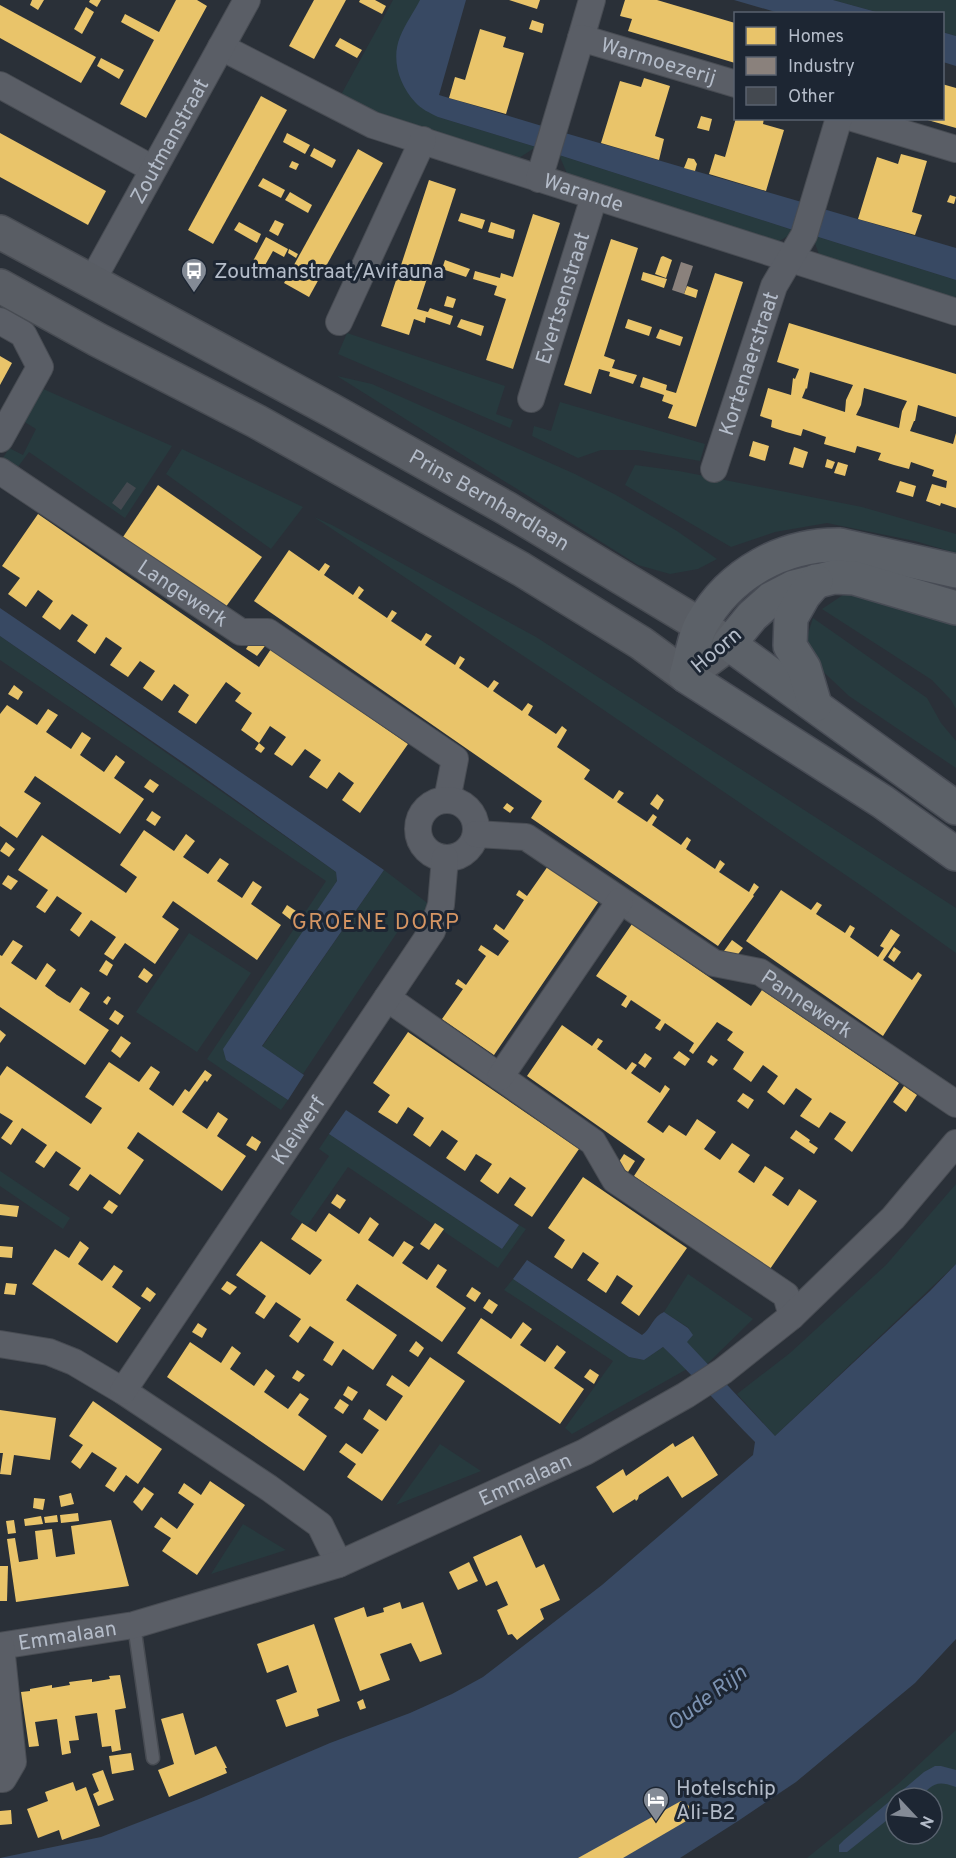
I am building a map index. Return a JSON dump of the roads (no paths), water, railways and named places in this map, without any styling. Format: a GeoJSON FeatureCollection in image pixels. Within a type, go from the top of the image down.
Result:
{"type":"FeatureCollection","features":[{"type":"Feature","properties":{"kind":"main road","name":"Prins Bernhardlaan"},"geometry":{"type":"LineString","coordinates":[[0,232],[331,410],[506,508],[729,644],[956,808]]}},
{"type":"Feature","properties":{"kind":"main road"},"geometry":{"type":"LineString","coordinates":[[0,270],[54,282],[92,281]]}},
{"type":"Feature","properties":{"kind":"main road","name":"Prins Bernhardlaan"},"geometry":{"type":"LineString","coordinates":[[0,286],[98,340],[256,421],[521,569],[641,643],[686,676],[883,802],[956,854]]}},
{"type":"Feature","properties":{"kind":"main road","name":"Hoorn"},"geometry":{"type":"LineString","coordinates":[[686,676],[700,625],[728,589],[778,555],[822,545],[840,545],[956,571]]}},
{"type":"Feature","properties":{"kind":"main road","name":"Hoorn"},"geometry":{"type":"LineString","coordinates":[[686,676],[729,644],[752,616],[771,599],[794,587],[816,581],[854,578],[956,608]]}},
{"type":"Feature","properties":{"kind":"main road"},"geometry":{"type":"LineString","coordinates":[[816,581],[804,595],[791,618],[790,646],[804,668],[816,705]]}},
{"type":"Feature","properties":{"kind":"street","name":"Zoutmanstraat"},"geometry":{"type":"LineString","coordinates":[[92,281],[247,0]]}},
{"type":"Feature","properties":{"kind":"street","name":"Warmoezerij"},"geometry":{"type":"LineString","coordinates":[[539,179],[592,0]]}},
{"type":"Feature","properties":{"kind":"street","name":"Warmoezerij"},"geometry":{"type":"LineString","coordinates":[[581,38],[734,84]]}},
{"type":"Feature","properties":{"kind":"street","name":"Warande"},"geometry":{"type":"LineString","coordinates":[[221,47],[373,125],[956,312]]}},
{"type":"Feature","properties":{"kind":"street"},"geometry":{"type":"LineString","coordinates":[[0,86],[153,169]]}},
{"type":"Feature","properties":{"kind":"street"},"geometry":{"type":"LineString","coordinates":[[789,259],[804,235],[838,120]]}},
{"type":"Feature","properties":{"kind":"street"},"geometry":{"type":"LineString","coordinates":[[860,120],[956,149]]}},
{"type":"Feature","properties":{"kind":"street"},"geometry":{"type":"LineString","coordinates":[[339,322],[423,140]]}},
{"type":"Feature","properties":{"kind":"street","name":"Evertsenstraat"},"geometry":{"type":"LineString","coordinates":[[531,399],[594,196]]}},
{"type":"Feature","properties":{"kind":"street","name":"Kortenaerstraat"},"geometry":{"type":"LineString","coordinates":[[714,470],[774,286],[789,259]]}},
{"type":"Feature","properties":{"kind":"street"},"geometry":{"type":"LineString","coordinates":[[0,321],[23,334],[40,367],[0,439]]}},
{"type":"Feature","properties":{"kind":"street","name":"Langewerk"},"geometry":{"type":"LineString","coordinates":[[0,471],[241,632],[268,632],[455,759],[447,800]]}},
{"type":"Feature","properties":{"kind":"street"},"geometry":{"type":"LineString","coordinates":[[447,800],[460,803],[469,811],[476,822],[476,834],[472,844],[465,852],[456,857],[445,858],[434,855],[425,848],[418,828],[427,808],[436,802],[447,800]]}},
{"type":"Feature","properties":{"kind":"street","name":"Pannewerk"},"geometry":{"type":"LineString","coordinates":[[476,834],[526,837],[714,963],[760,972],[956,1104]]}},
{"type":"Feature","properties":{"kind":"street","name":"Kleiwerf"},"geometry":{"type":"LineString","coordinates":[[123,1391],[432,931],[441,905],[445,858]]}},
{"type":"Feature","properties":{"kind":"street"},"geometry":{"type":"LineString","coordinates":[[500,1077],[620,901]]}},
{"type":"Feature","properties":{"kind":"street"},"geometry":{"type":"LineString","coordinates":[[387,998],[592,1142],[615,1180],[786,1295],[792,1316]]}},
{"type":"Feature","properties":{"kind":"street","name":"Emmalaan"},"geometry":{"type":"LineString","coordinates":[[1,1646],[134,1626],[339,1564],[585,1452],[687,1395],[723,1371],[792,1316],[893,1218],[956,1143]]}},
{"type":"Feature","properties":{"kind":"street"},"geometry":{"type":"LineString","coordinates":[[0,1344],[57,1355],[74,1362],[123,1391],[321,1525],[339,1564]]}},
{"type":"Feature","properties":{"kind":"street"},"geometry":{"type":"LineString","coordinates":[[0,1779],[3,1779],[13,1762],[1,1646]]}},
{"type":"Feature","properties":{"kind":"lane"},"geometry":{"type":"LineString","coordinates":[[134,1626],[153,1758]]}},
{"type":"Feature","properties":{"kind":"water"},"geometry":{"type":"Polygon","coordinates":[[[420,0],[466,0],[439,95],[542,126],[536,147],[438,117],[420,107],[409,95],[398,71],[397,45],[420,0]]]}},
{"type":"Feature","properties":{"kind":"water"},"geometry":{"type":"Polygon","coordinates":[[[734,0],[833,0],[876,12],[776,12],[734,0]]]}},
{"type":"Feature","properties":{"kind":"water"},"geometry":{"type":"Polygon","coordinates":[[[944,33],[956,36],[956,66],[944,62],[944,33]]]}},
{"type":"Feature","properties":{"kind":"water"},"geometry":{"type":"Polygon","coordinates":[[[565,133],[805,203],[796,231],[559,155],[565,133]]]}},
{"type":"Feature","properties":{"kind":"water"},"geometry":{"type":"Polygon","coordinates":[[[820,208],[956,248],[956,280],[812,235],[820,208]]]}},
{"type":"Feature","properties":{"kind":"water"},"geometry":{"type":"Polygon","coordinates":[[[0,608],[384,870],[262,1046],[304,1075],[288,1100],[226,1060],[223,1049],[337,881],[336,872],[0,636],[0,608]]]}},
{"type":"Feature","properties":{"kind":"water"},"geometry":{"type":"Polygon","coordinates":[[[346,1110],[519,1225],[502,1249],[329,1134],[346,1110]]]}},
{"type":"Feature","properties":{"kind":"water","name":"Oude Rijn"},"geometry":{"type":"Polygon","coordinates":[[[527,1260],[642,1335],[657,1316],[664,1312],[688,1328],[693,1335],[687,1342],[775,1436],[956,1264],[956,1639],[915,1683],[796,1782],[680,1858],[0,1858],[101,1837],[452,1694],[483,1677],[602,1585],[753,1455],[755,1442],[663,1347],[644,1360],[629,1357],[513,1279],[527,1260]]]}},
{"type":"Feature","properties":{"kind":"water"},"geometry":{"type":"Polygon","coordinates":[[[935,1766],[956,1770],[956,1787],[948,1784],[908,1786],[935,1766]]]}},
{"type":"Feature","properties":{"kind":"water"},"geometry":{"type":"Polygon","coordinates":[[[884,1806],[884,1823],[847,1852],[839,1852],[839,1845],[884,1806]]]}},
{"type":"Feature","properties":{"kind":"place","name":"Zoutmanstraat/Avifauna"},"geometry":{"type":"Point","coordinates":[194,294]}},
{"type":"Feature","properties":{"kind":"place","name":"Hotelschip Ali-B2"},"geometry":{"type":"Point","coordinates":[656,1823]}},
{"type":"Feature","properties":{"kind":"district","name":"GROENE DORP"},"geometry":{"type":"Point","coordinates":[376,921]}}]}
